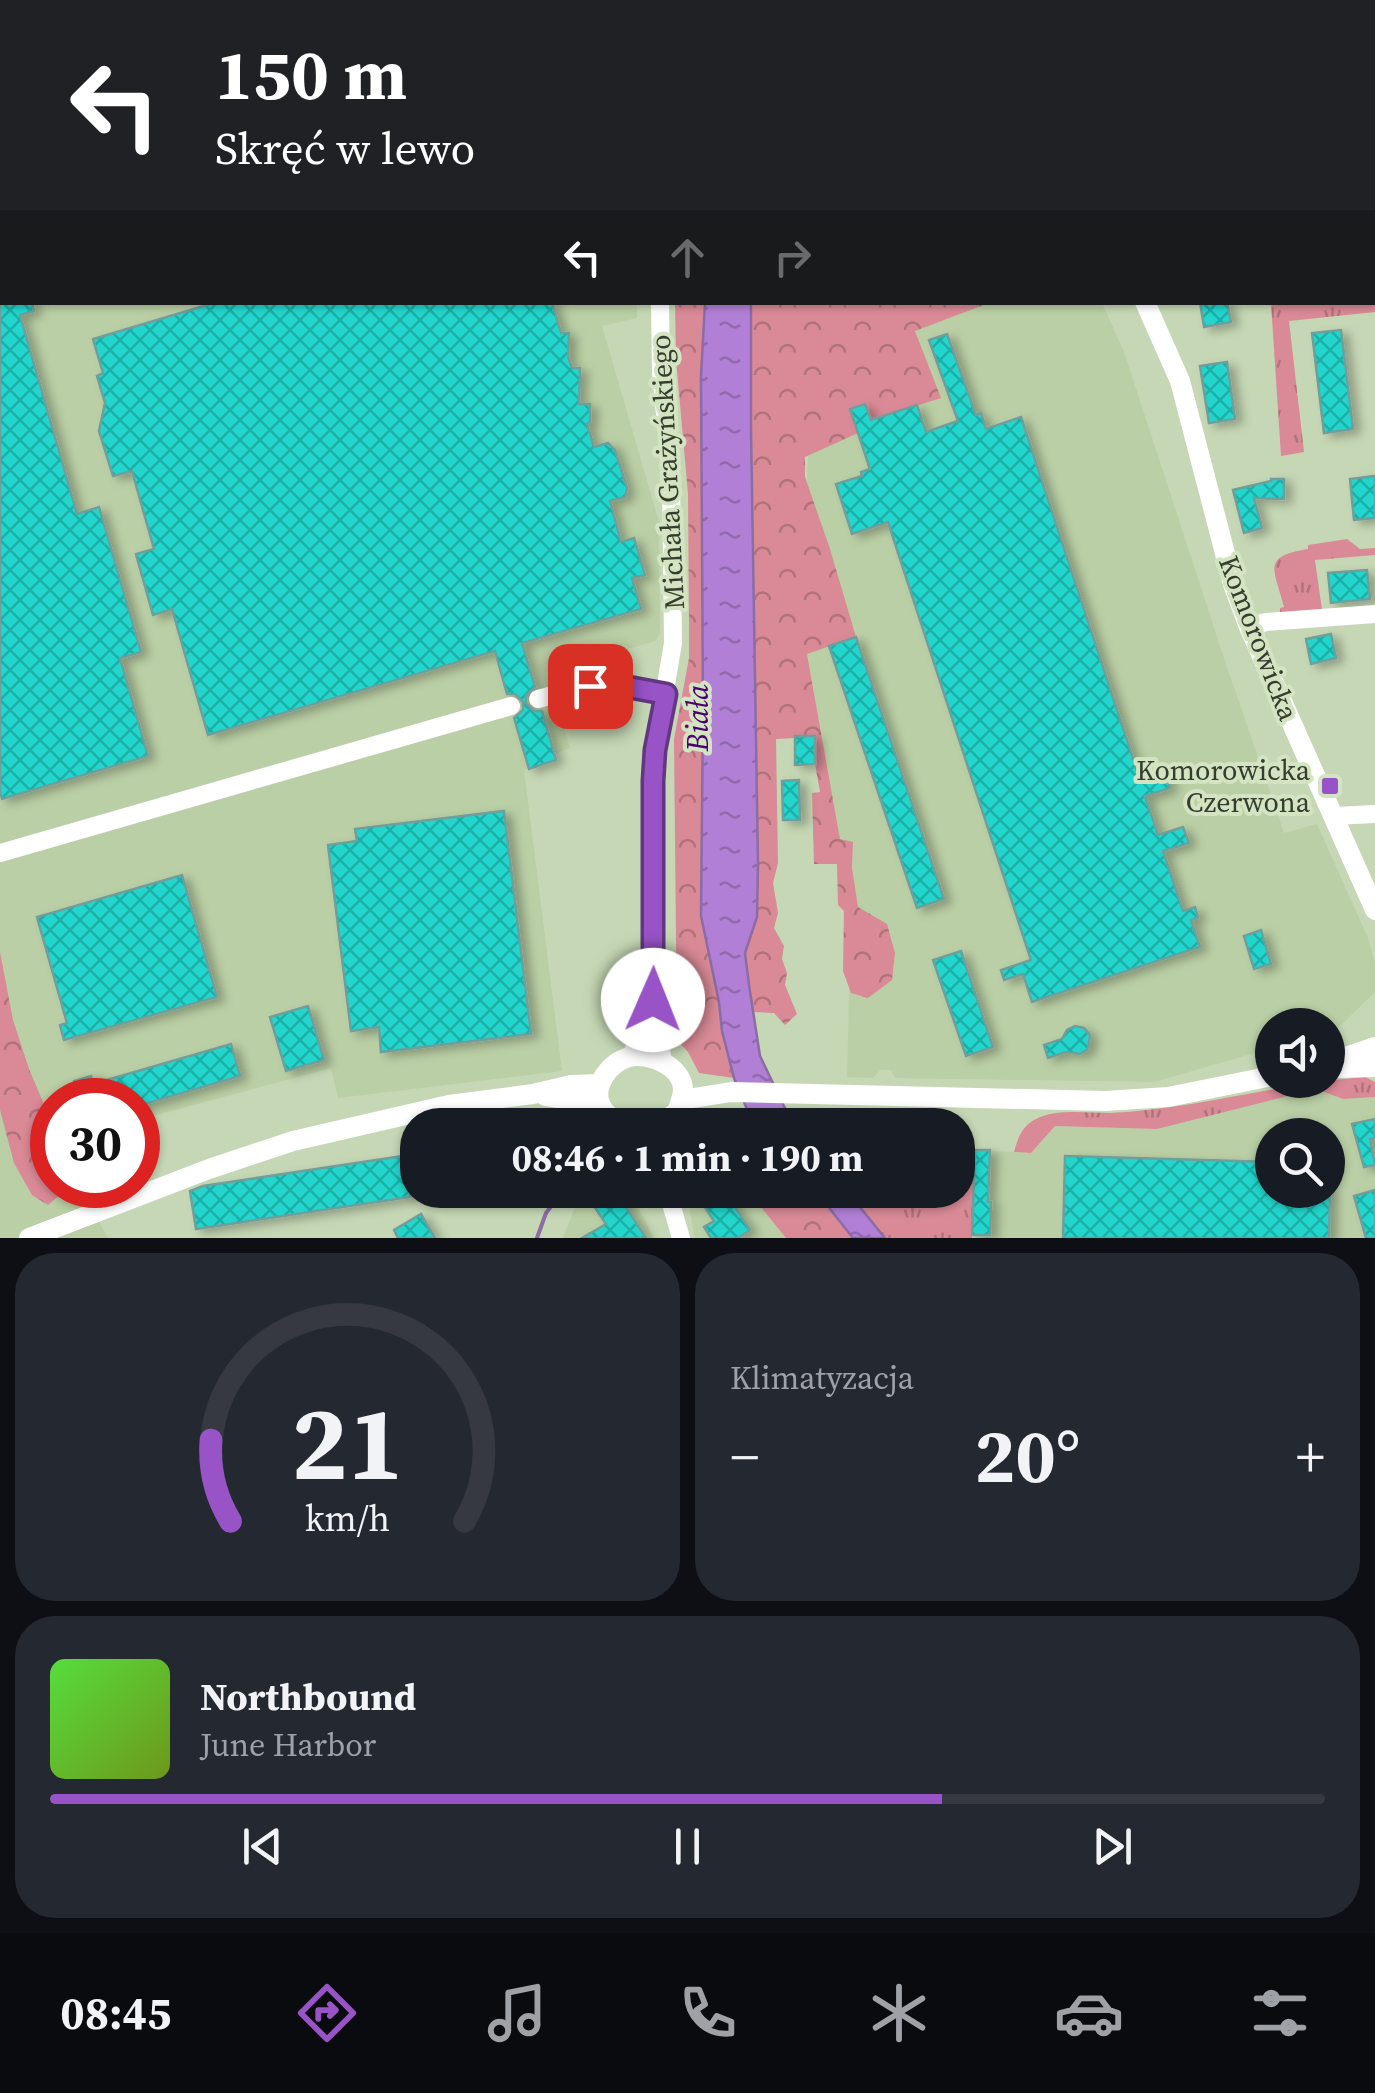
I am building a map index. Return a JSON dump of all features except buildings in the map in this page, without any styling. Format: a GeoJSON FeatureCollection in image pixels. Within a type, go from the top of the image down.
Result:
{"type":"FeatureCollection","features":[{"type":"Feature","properties":{"kind":"street","name":"Michała Grażyńskiego"},"geometry":{"type":"LineString","coordinates":[[660,305],[661,373],[671,477],[673,643],[653,781],[653,1000],[663,1062]]}},
{"type":"Feature","properties":{"kind":"street","name":"Komorowicka"},"geometry":{"type":"LineString","coordinates":[[1147,305],[1180,381],[1233,584],[1375,910]]}},
{"type":"Feature","properties":{"kind":"street"},"geometry":{"type":"LineString","coordinates":[[1249,626],[1375,614]]}},
{"type":"Feature","properties":{"kind":"street"},"geometry":{"type":"LineString","coordinates":[[538,698],[590,686],[623,686],[666,694]]}},
{"type":"Feature","properties":{"kind":"street"},"geometry":{"type":"LineString","coordinates":[[0,854],[511,706]]}},
{"type":"Feature","properties":{"kind":"street"},"geometry":{"type":"LineString","coordinates":[[1334,816],[1375,814]]}},
{"type":"Feature","properties":{"kind":"street","name":"Michała Grażyńskiego"},"geometry":{"type":"LineString","coordinates":[[630,1057],[653,1000]]}},
{"type":"Feature","properties":{"kind":"street"},"geometry":{"type":"LineString","coordinates":[[1345,1059],[1375,1047]]}},
{"type":"Feature","properties":{"kind":"street"},"geometry":{"type":"LineString","coordinates":[[605,1108],[600,1095],[606,1074],[630,1057],[663,1062],[680,1079],[683,1090],[677,1108]]}},
{"type":"Feature","properties":{"kind":"street"},"geometry":{"type":"LineString","coordinates":[[1345,1066],[1375,1066]]}},
{"type":"Feature","properties":{"kind":"street"},"geometry":{"type":"LineString","coordinates":[[680,1079],[731,1092]]}},
{"type":"Feature","properties":{"kind":"street"},"geometry":{"type":"LineString","coordinates":[[680,1100],[731,1092],[1104,1101],[1168,1097],[1255,1079]]}},
{"type":"Feature","properties":{"kind":"street"},"geometry":{"type":"LineString","coordinates":[[29,1238],[209,1168],[294,1141],[397,1116],[572,1085],[600,1095]]}},
{"type":"Feature","properties":{"kind":"street"},"geometry":{"type":"LineString","coordinates":[[672,1208],[681,1238]]}},
{"type":"Feature","properties":{"kind":"shaded area"},"geometry":{"type":"Polygon","coordinates":[[[0,305],[637,305],[637,318],[602,326],[659,522],[660,634],[655,641],[547,673],[570,748],[554,754],[556,760],[524,770],[562,1071],[338,1098],[331,1068],[160,1114],[160,1078],[30,1078],[30,1208],[91,1208],[108,1238],[0,1238],[0,305]]]}},
{"type":"Feature","properties":{"kind":"shaded area"},"geometry":{"type":"Polygon","coordinates":[[[815,305],[1103,305],[1124,352],[1284,833],[1317,824],[1368,938],[1375,963],[1375,992],[1345,1021],[1345,1008],[1255,1008],[1255,1053],[1154,1082],[895,1078],[891,1070],[880,1070],[873,1078],[847,1077],[853,843],[840,840],[807,653],[807,475],[815,305]]]}},
{"type":"Feature","properties":{"kind":"shaded area"},"geometry":{"type":"Polygon","coordinates":[[[1375,1097],[1375,1238],[972,1238],[975,1150],[1031,1153],[1055,1126],[1157,1129],[1278,1098],[1375,1097]]]}},
{"type":"Feature","properties":{"kind":"shaded area"},"geometry":{"type":"Polygon","coordinates":[[[575,1208],[638,1208],[654,1238],[563,1238],[575,1208]]]}},
{"type":"Feature","properties":{"kind":"shaded area"},"geometry":{"type":"Polygon","coordinates":[[[689,1208],[762,1208],[786,1238],[695,1238],[689,1208]]]}},
{"type":"Feature","properties":{"kind":"green space"},"geometry":{"type":"Polygon","coordinates":[[[675,305],[705,305],[701,376],[701,916],[734,1078],[699,1073],[677,1040],[674,739],[689,658],[689,623],[688,494],[675,305]]]}},
{"type":"Feature","properties":{"kind":"green space"},"geometry":{"type":"Polygon","coordinates":[[[751,305],[984,305],[915,331],[941,398],[871,420],[865,404],[851,408],[858,433],[805,457],[805,477],[856,637],[807,654],[840,839],[853,842],[858,907],[887,924],[895,953],[892,980],[868,998],[851,993],[843,971],[844,911],[838,905],[837,864],[814,864],[812,793],[820,792],[815,737],[776,739],[778,863],[773,883],[778,913],[774,928],[784,946],[785,985],[797,1014],[785,1025],[774,1013],[753,1012],[745,953],[757,917],[758,864],[751,305]]]}},
{"type":"Feature","properties":{"kind":"green space"},"geometry":{"type":"Polygon","coordinates":[[[1271,305],[1375,305],[1375,312],[1289,321],[1304,452],[1281,456],[1271,305]]]}},
{"type":"Feature","properties":{"kind":"green space"},"geometry":{"type":"Polygon","coordinates":[[[1347,539],[1360,549],[1375,548],[1375,555],[1315,560],[1322,610],[1280,615],[1280,608],[1284,607],[1275,574],[1277,561],[1308,549],[1308,545],[1347,539]]]}},
{"type":"Feature","properties":{"kind":"green space"},"geometry":{"type":"Polygon","coordinates":[[[0,952],[13,1020],[33,1078],[30,1191],[14,1163],[0,1110],[0,952]]]}},
{"type":"Feature","properties":{"kind":"green space"},"geometry":{"type":"Polygon","coordinates":[[[1365,1077],[1375,1082],[1375,1097],[1343,1099],[1340,1098],[1345,1098],[1345,1080],[1365,1077]]]}},
{"type":"Feature","properties":{"kind":"green space"},"geometry":{"type":"Polygon","coordinates":[[[1255,1093],[1255,1098],[1280,1098],[1157,1129],[1055,1126],[1031,1153],[1014,1152],[1026,1126],[1042,1116],[1142,1111],[1255,1093]]]}},
{"type":"Feature","properties":{"kind":"green space"},"geometry":{"type":"Polygon","coordinates":[[[762,1208],[829,1208],[853,1238],[786,1238],[762,1208]]]}},
{"type":"Feature","properties":{"kind":"green space"},"geometry":{"type":"Polygon","coordinates":[[[861,1208],[973,1208],[972,1238],[885,1238],[861,1208]]]}},
{"type":"Feature","properties":{"kind":"water"},"geometry":{"type":"Polygon","coordinates":[[[705,305],[751,305],[758,864],[757,917],[745,953],[760,1056],[785,1108],[746,1108],[722,1031],[701,916],[701,376],[705,305]]]}},
{"type":"Feature","properties":{"kind":"water"},"geometry":{"type":"Polygon","coordinates":[[[829,1208],[861,1208],[885,1238],[853,1238],[829,1208]]]}},
{"type":"Feature","properties":{"kind":"waterway"},"geometry":{"type":"LineString","coordinates":[[537,1238],[550,1208]]}},
{"type":"Feature","properties":{"kind":"place","name":"Komorowicka Czerwona"},"geometry":{"type":"Point","coordinates":[1330,786]}},
{"type":"Feature","properties":{"kind":"route"},"geometry":{"type":"LineString","coordinates":[[590,686],[623,686],[666,694],[653,781],[653,1000]]}},
{"type":"Feature","properties":{"kind":"water label","name":"Biała"},"geometry":{"type":"Point","coordinates":[698,718]}}]}
